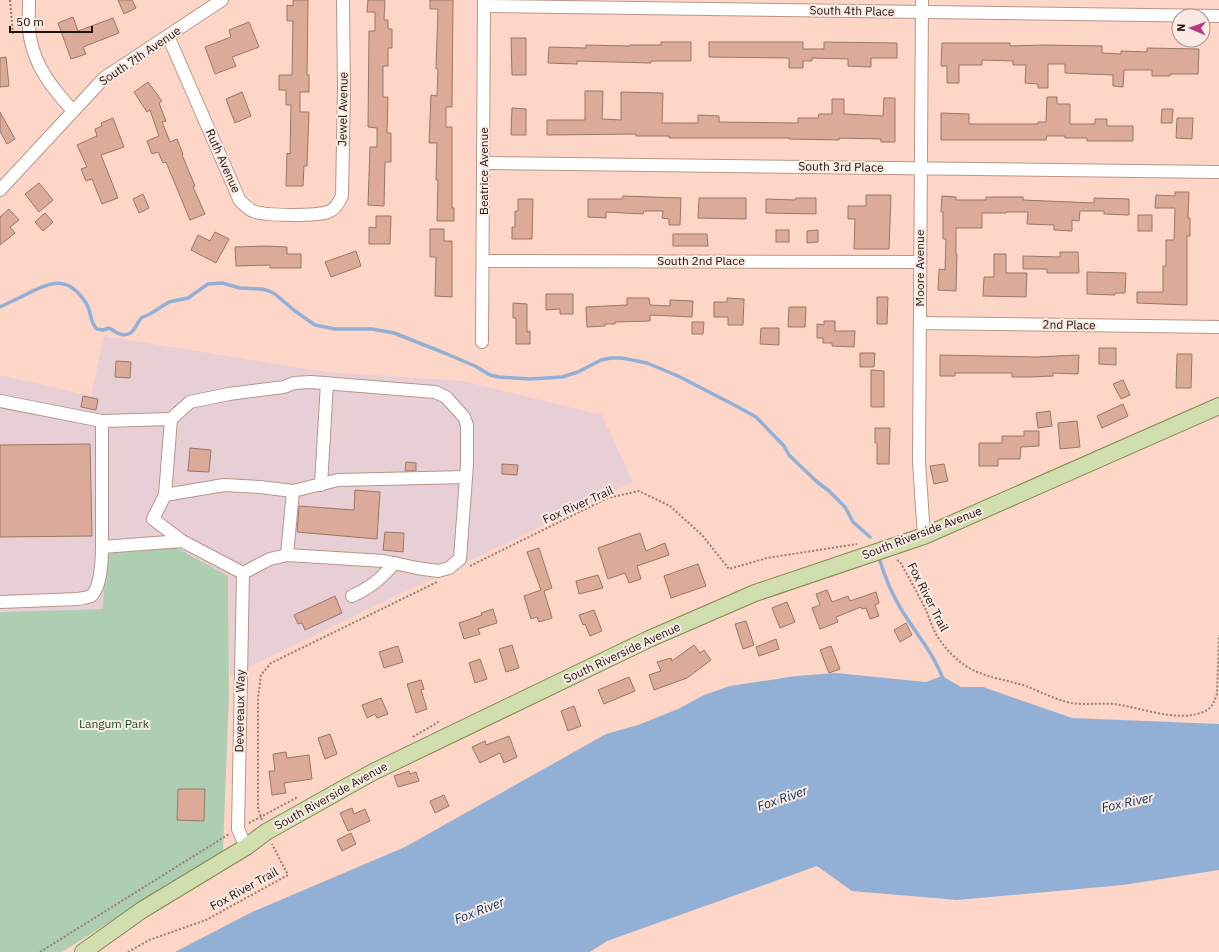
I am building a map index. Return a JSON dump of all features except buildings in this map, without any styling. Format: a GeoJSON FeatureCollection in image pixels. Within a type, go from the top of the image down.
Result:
{"type":"FeatureCollection","features":[{"type":"Feature","properties":{"kind":"main road","name":"South Riverside Avenue"},"geometry":{"type":"LineString","coordinates":[[83,952],[142,910],[246,847],[266,832],[373,772],[650,639],[755,593],[924,536],[1219,406]]}},
{"type":"Feature","properties":{"kind":"street"},"geometry":{"type":"LineString","coordinates":[[29,0],[30,37],[36,60],[49,84],[72,111]]}},
{"type":"Feature","properties":{"kind":"street","name":"South 7th Avenue"},"geometry":{"type":"LineString","coordinates":[[0,190],[104,78],[222,0]]}},
{"type":"Feature","properties":{"kind":"street","name":"Jewel Avenue"},"geometry":{"type":"LineString","coordinates":[[328,212],[336,206],[342,196],[344,81],[343,0]]}},
{"type":"Feature","properties":{"kind":"street","name":"South 4th Place"},"geometry":{"type":"LineString","coordinates":[[484,3],[922,6],[1171,15]]}},
{"type":"Feature","properties":{"kind":"street","name":"Beatrice Avenue"},"geometry":{"type":"LineString","coordinates":[[482,342],[484,3]]}},
{"type":"Feature","properties":{"kind":"street","name":"Moore Avenue"},"geometry":{"type":"LineString","coordinates":[[922,6],[919,462],[924,536]]}},
{"type":"Feature","properties":{"kind":"street","name":"Ruth Avenue"},"geometry":{"type":"LineString","coordinates":[[168,36],[240,201],[252,210],[267,214],[317,214],[328,212]]}},
{"type":"Feature","properties":{"kind":"street","name":"South 3rd Place"},"geometry":{"type":"LineString","coordinates":[[484,163],[1219,172]]}},
{"type":"Feature","properties":{"kind":"street","name":"South 2nd Place"},"geometry":{"type":"LineString","coordinates":[[483,260],[920,262]]}},
{"type":"Feature","properties":{"kind":"street","name":"2nd Place"},"geometry":{"type":"LineString","coordinates":[[920,323],[1219,327]]}},
{"type":"Feature","properties":{"kind":"street"},"geometry":{"type":"LineString","coordinates":[[0,401],[102,421],[171,419],[190,402],[230,394],[284,388],[294,382],[327,383],[435,392],[446,397],[464,417],[467,425],[466,477],[460,559],[449,568],[438,571],[384,561],[287,555],[270,559],[243,573],[182,541],[153,519],[165,495],[171,419]]}},
{"type":"Feature","properties":{"kind":"street"},"geometry":{"type":"LineString","coordinates":[[321,485],[327,383]]}},
{"type":"Feature","properties":{"kind":"street"},"geometry":{"type":"LineString","coordinates":[[0,602],[78,599],[89,597],[95,592],[102,563],[102,421]]}},
{"type":"Feature","properties":{"kind":"street"},"geometry":{"type":"LineString","coordinates":[[165,495],[224,485],[293,491],[338,480],[466,477]]}},
{"type":"Feature","properties":{"kind":"street"},"geometry":{"type":"LineString","coordinates":[[287,555],[293,491]]}},
{"type":"Feature","properties":{"kind":"street"},"geometry":{"type":"LineString","coordinates":[[102,547],[182,541]]}},
{"type":"Feature","properties":{"kind":"street"},"geometry":{"type":"LineString","coordinates":[[352,596],[378,581],[395,563]]}},
{"type":"Feature","properties":{"kind":"street","name":"Devereaux Way"},"geometry":{"type":"LineString","coordinates":[[243,573],[238,829],[246,847]]}},
{"type":"Feature","properties":{"kind":"path"},"geometry":{"type":"LineString","coordinates":[[10,0],[13,35]]}},
{"type":"Feature","properties":{"kind":"path","name":"Fox River Trail"},"geometry":{"type":"LineString","coordinates":[[465,568],[608,498],[639,491],[670,506],[702,536],[729,569],[767,558],[860,543]]}},
{"type":"Feature","properties":{"kind":"path","name":"Fox River Trail"},"geometry":{"type":"LineString","coordinates":[[885,550],[900,562],[926,610],[934,631],[943,644],[964,665],[993,678],[1022,685],[1071,703],[1085,705],[1100,703],[1116,704],[1173,715],[1202,713],[1210,709],[1217,694],[1219,635]]}},
{"type":"Feature","properties":{"kind":"path","name":"Fox River Trail"},"geometry":{"type":"LineString","coordinates":[[128,952],[149,940],[206,920],[288,875],[266,832],[258,809],[258,698],[261,675],[271,664],[443,579]]}},
{"type":"Feature","properties":{"kind":"path"},"geometry":{"type":"LineString","coordinates":[[40,952],[232,832]]}},
{"type":"Feature","properties":{"kind":"shaded area"},"geometry":{"type":"Polygon","coordinates":[[[104,336],[326,372],[463,381],[602,415],[633,482],[230,676],[228,576],[103,609],[0,612],[0,375],[91,396],[104,336]]]}},
{"type":"Feature","properties":{"kind":"green space","name":"Langum Park"},"geometry":{"type":"Polygon","coordinates":[[[177,548],[228,576],[229,694],[223,851],[62,952],[0,952],[0,612],[103,609],[105,550],[177,548]]]}},
{"type":"Feature","properties":{"kind":"water","name":"Fox River"},"geometry":{"type":"Polygon","coordinates":[[[836,673],[926,682],[942,676],[961,687],[983,687],[1072,718],[1219,724],[1219,870],[1123,885],[957,900],[852,891],[817,866],[607,941],[590,952],[175,952],[252,912],[405,847],[606,734],[638,725],[678,709],[704,695],[730,686],[796,676],[836,673]]]}},
{"type":"Feature","properties":{"kind":"waterway"},"geometry":{"type":"LineString","coordinates":[[0,307],[43,286],[58,283],[66,284],[73,288],[86,303],[94,326],[97,329],[103,330],[109,328],[119,334],[124,335],[131,333],[141,318],[169,302],[188,298],[208,284],[222,283],[240,288],[262,289],[269,291],[315,325],[335,329],[372,329],[394,333],[475,366],[490,375],[499,377],[530,379],[562,377],[578,372],[601,360],[611,358],[622,358],[647,363],[678,376],[756,417],[784,446],[789,455],[845,507],[853,522],[870,537]]}},
{"type":"Feature","properties":{"kind":"waterway"},"geometry":{"type":"LineString","coordinates":[[880,561],[889,585],[906,618],[935,661],[943,679]]}}]}
